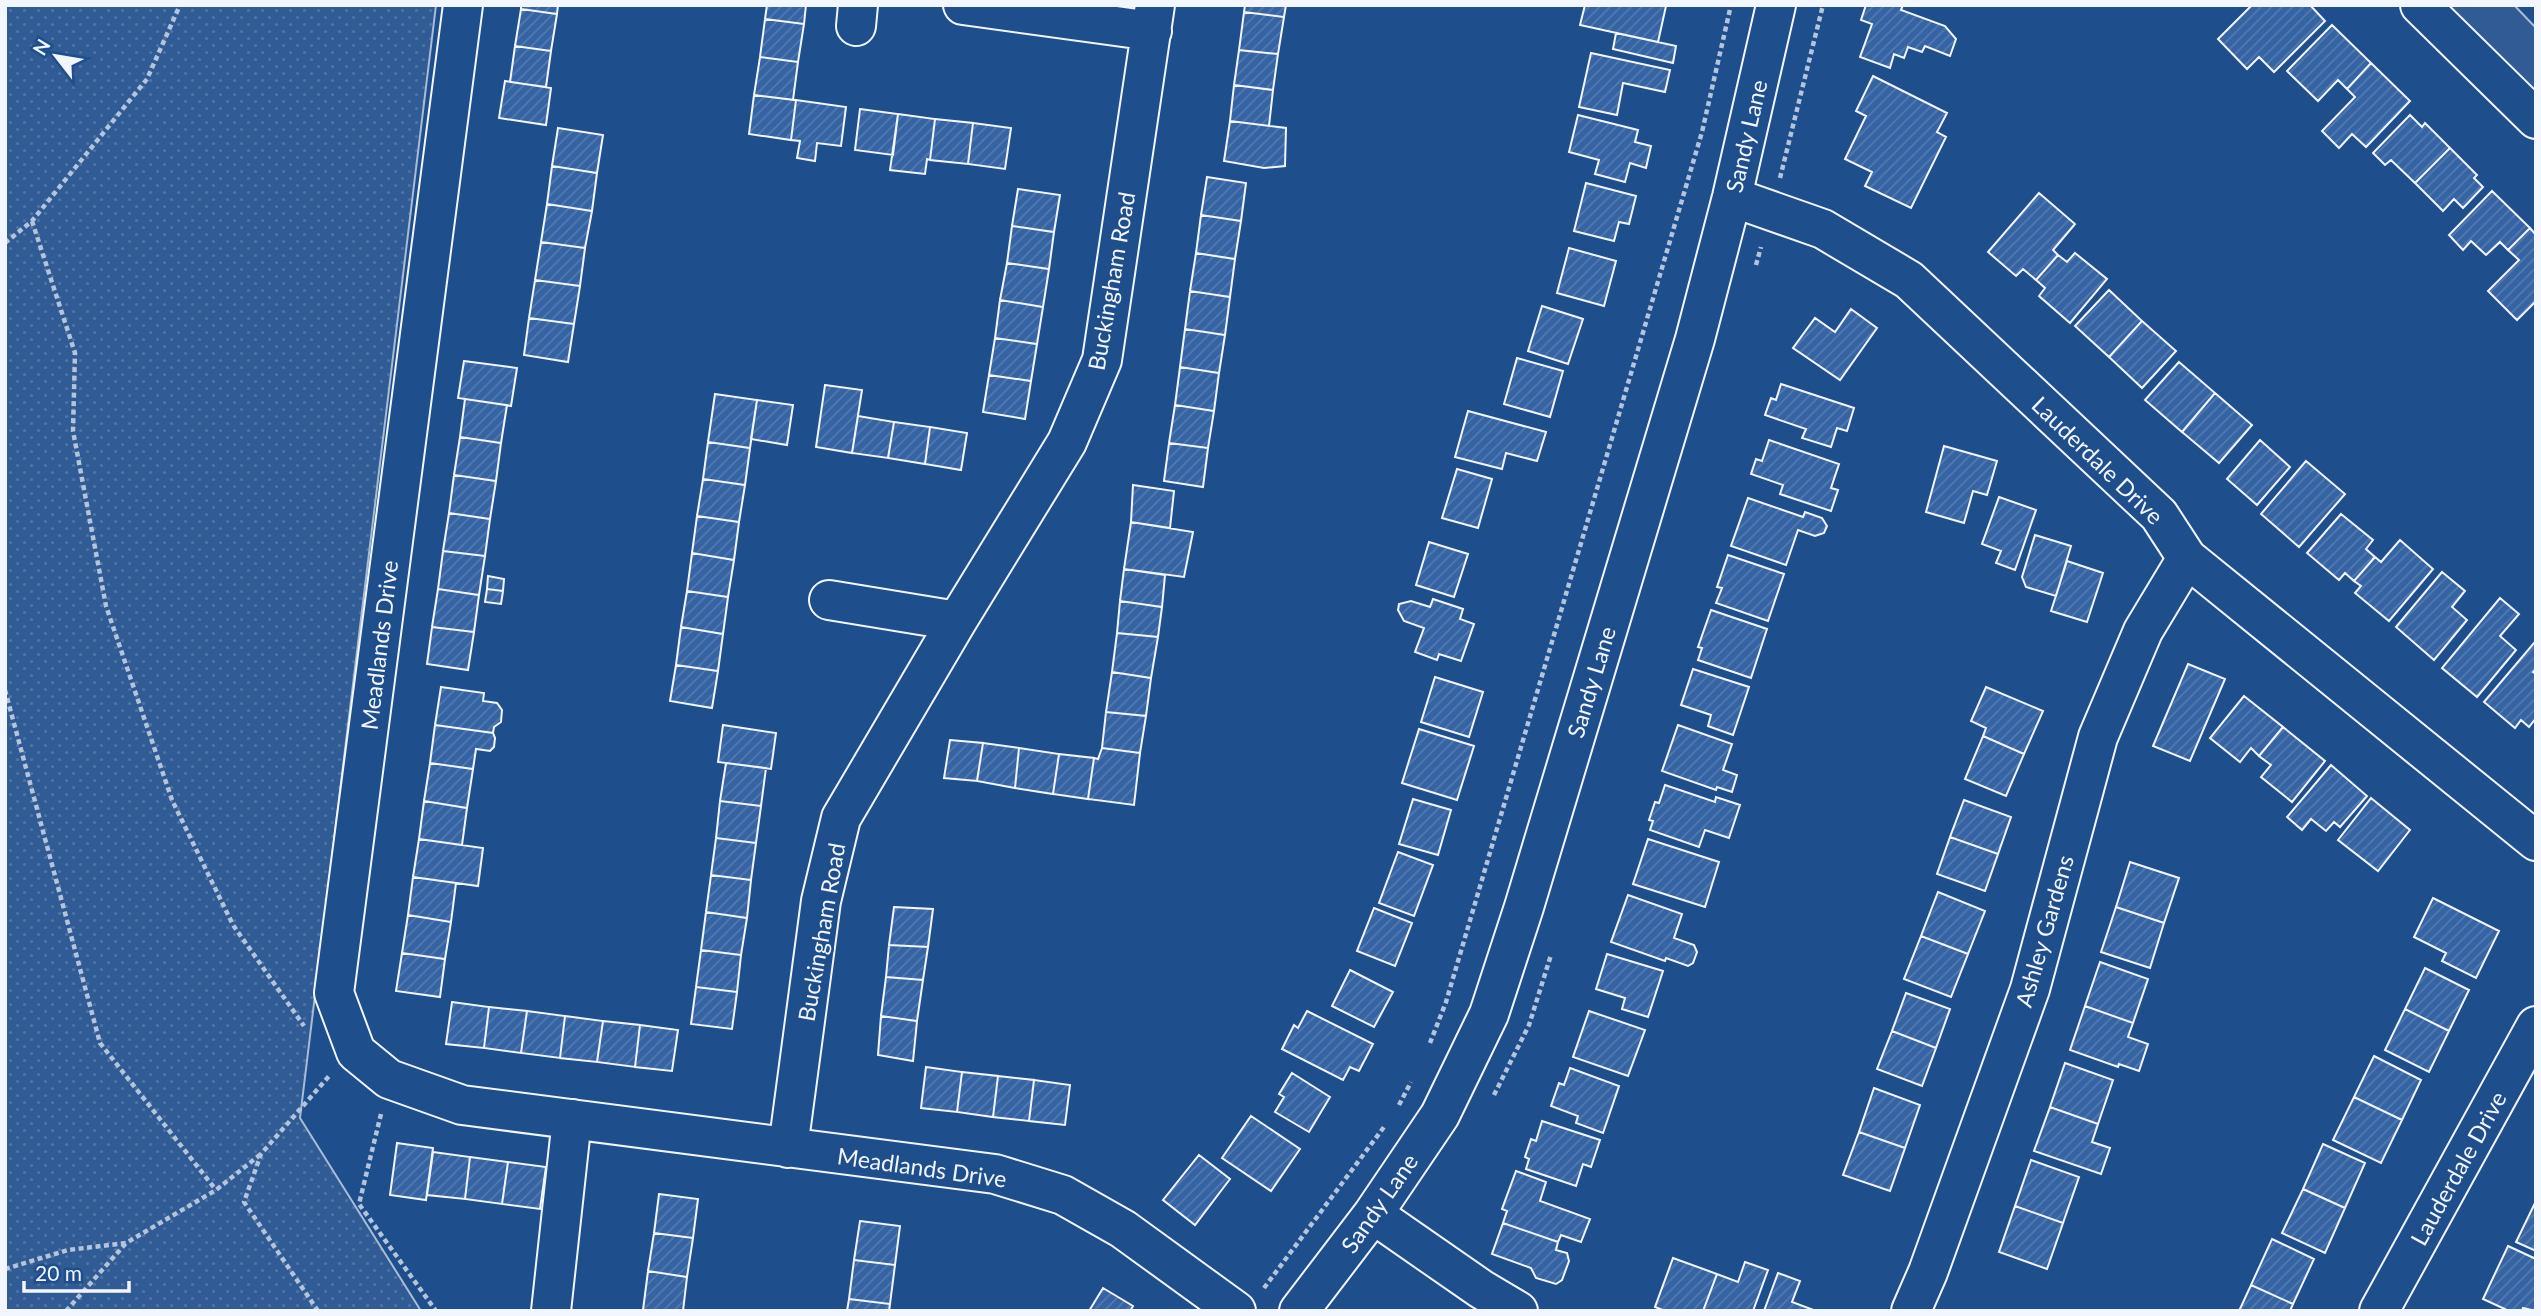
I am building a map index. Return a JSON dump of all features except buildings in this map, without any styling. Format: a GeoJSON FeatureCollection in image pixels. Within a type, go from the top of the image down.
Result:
{"type":"FeatureCollection","features":[{"type":"Feature","properties":{"kind":"street","name":"Meadlands Drive"},"geometry":{"type":"LineString","coordinates":[[463,5],[334,993],[356,1052],[389,1079],[462,1105],[995,1174],[1063,1195],[1250,1300]]}},
{"type":"Feature","properties":{"kind":"street","name":"Buckingham Road"},"geometry":{"type":"LineString","coordinates":[[788,1148],[821,901],[841,818],[957,621],[1068,442],[1102,360],[1154,18],[963,5]]}},
{"type":"Feature","properties":{"kind":"street","name":"Sandy Lane"},"geometry":{"type":"LineString","coordinates":[[1299,1311],[1373,1214],[1440,1115],[1489,1014],[1524,907],[1695,339],[1732,198],[1776,5]]}},
{"type":"Feature","properties":{"kind":"street"},"geometry":{"type":"LineString","coordinates":[[2420,5],[2536,119]]}},
{"type":"Feature","properties":{"kind":"street","name":"Lauderdale Drive"},"geometry":{"type":"LineString","coordinates":[[1732,198],[1823,229],[1909,280],[2158,515],[2187,558],[2536,841]]}},
{"type":"Feature","properties":{"kind":"street","name":"Ashley Gardens"},"geometry":{"type":"LineString","coordinates":[[1911,1311],[1928,1272],[2030,989],[2098,737],[2143,631],[2187,558]]}},
{"type":"Feature","properties":{"kind":"street"},"geometry":{"type":"LineString","coordinates":[[829,600],[957,621]]}},
{"type":"Feature","properties":{"kind":"street","name":"Lauderdale Drive"},"geometry":{"type":"LineString","coordinates":[[2379,1311],[2536,1026]]}},
{"type":"Feature","properties":{"kind":"street"},"geometry":{"type":"LineString","coordinates":[[551,1311],[572,1119]]}},
{"type":"Feature","properties":{"kind":"street"},"geometry":{"type":"LineString","coordinates":[[1373,1214],[1481,1289],[1518,1311]]}},
{"type":"Feature","properties":{"kind":"path"},"geometry":{"type":"LineString","coordinates":[[5,243],[32,221],[147,79],[180,5]]}},
{"type":"Feature","properties":{"kind":"path"},"geometry":{"type":"LineString","coordinates":[[1429,1047],[1446,1002],[1698,145],[1731,5]]}},
{"type":"Feature","properties":{"kind":"path"},"geometry":{"type":"LineString","coordinates":[[32,221],[75,353],[73,431],[106,606],[172,800],[233,925],[311,1036]]}},
{"type":"Feature","properties":{"kind":"path"},"geometry":{"type":"LineString","coordinates":[[5,690],[100,1043],[216,1190]]}},
{"type":"Feature","properties":{"kind":"path"},"geometry":{"type":"LineString","coordinates":[[66,1311],[126,1243],[216,1190],[261,1154],[335,1069],[356,1052]]}},
{"type":"Feature","properties":{"kind":"path"},"geometry":{"type":"LineString","coordinates":[[389,1079],[359,1204],[436,1311]]}},
{"type":"Feature","properties":{"kind":"path"},"geometry":{"type":"LineString","coordinates":[[1395,1111],[1413,1079]]}},
{"type":"Feature","properties":{"kind":"path"},"geometry":{"type":"LineString","coordinates":[[1250,1300],[1387,1122]]}},
{"type":"Feature","properties":{"kind":"path"},"geometry":{"type":"LineString","coordinates":[[261,1154],[244,1202],[318,1311]]}},
{"type":"Feature","properties":{"kind":"path"},"geometry":{"type":"LineString","coordinates":[[5,1269],[68,1250],[126,1243]]}},
{"type":"Feature","properties":{"kind":"shaded area"},"geometry":{"type":"Polygon","coordinates":[[[5,5],[436,5],[300,1118],[421,1311],[5,1311],[5,5]]]}},
{"type":"Feature","properties":{"kind":"shaded area"},"geometry":{"type":"Polygon","coordinates":[[[2443,5],[2514,5],[2536,28],[2536,98],[2443,5]]]}}]}
